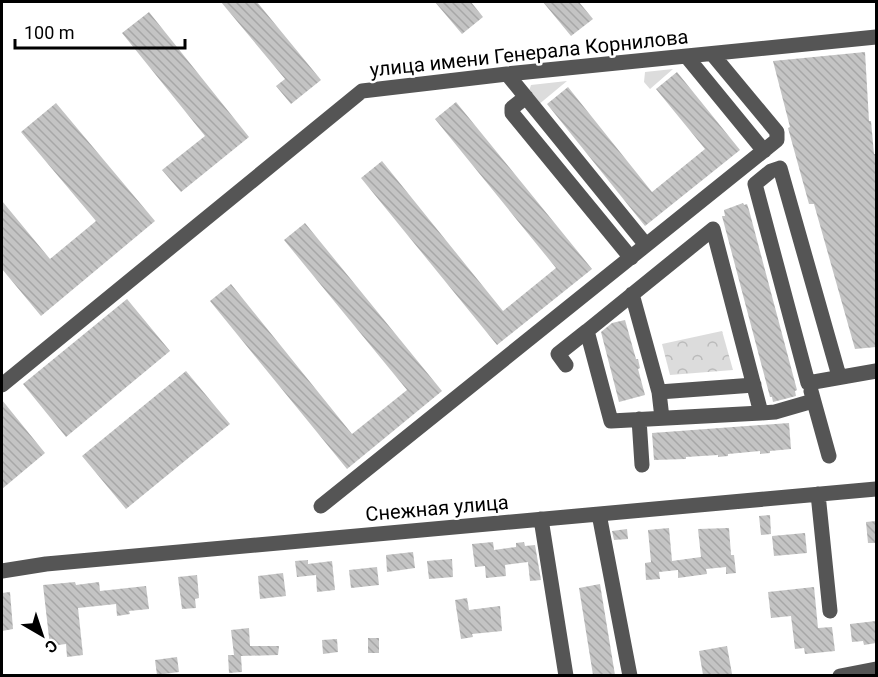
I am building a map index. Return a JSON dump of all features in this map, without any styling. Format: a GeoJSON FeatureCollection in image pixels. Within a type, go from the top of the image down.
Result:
{"type":"FeatureCollection","features":[{"type":"Feature","properties":{"kind":"street","name":"улица имени Генерала Корнилова"},"geometry":{"type":"LineString","coordinates":[[2,385],[362,91],[876,37]]}},
{"type":"Feature","properties":{"kind":"street"},"geometry":{"type":"LineString","coordinates":[[321,506],[777,140],[777,132],[713,55]]}},
{"type":"Feature","properties":{"kind":"street"},"geometry":{"type":"LineString","coordinates":[[687,57],[764,151]]}},
{"type":"Feature","properties":{"kind":"street"},"geometry":{"type":"LineString","coordinates":[[507,74],[646,245]]}},
{"type":"Feature","properties":{"kind":"street"},"geometry":{"type":"LineString","coordinates":[[526,97],[512,108],[512,113],[631,258]]}},
{"type":"Feature","properties":{"kind":"street"},"geometry":{"type":"LineString","coordinates":[[829,456],[755,184],[771,171],[780,168],[839,376]]}},
{"type":"Feature","properties":{"kind":"street"},"geometry":{"type":"LineString","coordinates":[[566,364],[558,354],[713,229],[761,413]]}},
{"type":"Feature","properties":{"kind":"street"},"geometry":{"type":"LineString","coordinates":[[632,294],[659,392],[662,418]]}},
{"type":"Feature","properties":{"kind":"street"},"geometry":{"type":"LineString","coordinates":[[587,331],[611,421],[775,412],[813,401]]}},
{"type":"Feature","properties":{"kind":"street"},"geometry":{"type":"LineString","coordinates":[[808,383],[876,371]]}},
{"type":"Feature","properties":{"kind":"street"},"geometry":{"type":"LineString","coordinates":[[659,392],[754,385]]}},
{"type":"Feature","properties":{"kind":"street"},"geometry":{"type":"LineString","coordinates":[[639,420],[642,465]]}},
{"type":"Feature","properties":{"kind":"street","name":"Снежная улица"},"geometry":{"type":"LineString","coordinates":[[2,571],[46,564],[876,489]]}},
{"type":"Feature","properties":{"kind":"street"},"geometry":{"type":"LineString","coordinates":[[818,494],[830,611]]}},
{"type":"Feature","properties":{"kind":"street"},"geometry":{"type":"LineString","coordinates":[[599,514],[630,675]]}},
{"type":"Feature","properties":{"kind":"street"},"geometry":{"type":"LineString","coordinates":[[541,519],[566,675]]}},
{"type":"Feature","properties":{"kind":"street"},"geometry":{"type":"LineString","coordinates":[[840,675],[876,669]]}},
{"type":"Feature","properties":{"kind":"green space"},"geometry":{"type":"Polygon","coordinates":[[[673,69],[650,89],[644,82],[645,72],[673,69]]]}},
{"type":"Feature","properties":{"kind":"green space"},"geometry":{"type":"Polygon","coordinates":[[[567,81],[538,105],[529,91],[531,85],[567,81]]]}},
{"type":"Feature","properties":{"kind":"green space"},"geometry":{"type":"Polygon","coordinates":[[[722,331],[733,370],[670,375],[662,344],[722,331]]]}},
{"type":"Feature","properties":{"kind":"building"},"geometry":{"type":"Polygon","coordinates":[[[221,2],[257,2],[321,80],[291,104],[276,86],[285,79],[221,2]]]}},
{"type":"Feature","properties":{"kind":"building"},"geometry":{"type":"Polygon","coordinates":[[[435,2],[471,2],[483,17],[462,34],[435,2]]]}},
{"type":"Feature","properties":{"kind":"building"},"geometry":{"type":"Polygon","coordinates":[[[543,2],[579,2],[593,19],[571,36],[543,2]]]}},
{"type":"Feature","properties":{"kind":"building"},"geometry":{"type":"Polygon","coordinates":[[[149,12],[249,137],[181,192],[162,170],[205,136],[122,33],[149,12]]]}},
{"type":"Feature","properties":{"kind":"building"},"geometry":{"type":"Polygon","coordinates":[[[865,52],[869,121],[871,121],[874,154],[876,154],[876,347],[855,349],[814,204],[809,204],[788,128],[790,127],[773,61],[865,52]]]}},
{"type":"Feature","properties":{"kind":"building"},"geometry":{"type":"Polygon","coordinates":[[[677,72],[740,150],[645,226],[547,104],[568,87],[652,192],[705,149],[656,89],[677,72]]]}},
{"type":"Feature","properties":{"kind":"building"},"geometry":{"type":"Polygon","coordinates":[[[456,102],[592,269],[497,345],[361,178],[382,161],[503,311],[556,268],[435,119],[456,102]]]}},
{"type":"Feature","properties":{"kind":"building"},"geometry":{"type":"Polygon","coordinates":[[[56,103],[155,221],[41,316],[2,269],[2,201],[50,259],[96,221],[21,132],[56,103]]]}},
{"type":"Feature","properties":{"kind":"building"},"geometry":{"type":"Polygon","coordinates":[[[743,203],[747,204],[749,210],[797,390],[795,391],[796,396],[773,402],[722,216],[725,216],[724,210],[743,203]]]}},
{"type":"Feature","properties":{"kind":"building"},"geometry":{"type":"Polygon","coordinates":[[[305,223],[442,391],[347,469],[210,301],[231,284],[352,434],[407,390],[284,240],[305,223]]]}},
{"type":"Feature","properties":{"kind":"building"},"geometry":{"type":"Polygon","coordinates":[[[127,299],[170,351],[66,437],[23,384],[127,299]]]}},
{"type":"Feature","properties":{"kind":"building"},"geometry":{"type":"Polygon","coordinates":[[[625,320],[636,359],[638,359],[640,368],[638,369],[645,395],[619,402],[601,332],[612,323],[625,320]]]}},
{"type":"Feature","properties":{"kind":"building"},"geometry":{"type":"Polygon","coordinates":[[[186,371],[230,424],[126,509],[82,456],[186,371]]]}},
{"type":"Feature","properties":{"kind":"building"},"geometry":{"type":"Polygon","coordinates":[[[2,400],[45,453],[2,489],[2,400]]]}},
{"type":"Feature","properties":{"kind":"building"},"geometry":{"type":"Polygon","coordinates":[[[789,423],[791,449],[760,454],[760,451],[718,457],[718,455],[654,460],[652,433],[789,423]]]}},
{"type":"Feature","properties":{"kind":"building"},"geometry":{"type":"Polygon","coordinates":[[[770,515],[771,534],[761,535],[759,516],[770,515]]]}},
{"type":"Feature","properties":{"kind":"building"},"geometry":{"type":"Polygon","coordinates":[[[876,521],[876,543],[868,543],[866,522],[876,521]]]}},
{"type":"Feature","properties":{"kind":"building"},"geometry":{"type":"Polygon","coordinates":[[[669,528],[672,561],[701,557],[698,529],[729,528],[731,555],[734,555],[736,573],[726,574],[726,567],[706,569],[707,574],[678,578],[678,570],[659,572],[660,579],[646,580],[645,563],[651,562],[648,530],[669,528]]]}},
{"type":"Feature","properties":{"kind":"building"},"geometry":{"type":"Polygon","coordinates":[[[627,529],[628,539],[614,540],[612,531],[627,529]]]}},
{"type":"Feature","properties":{"kind":"building"},"geometry":{"type":"Polygon","coordinates":[[[805,533],[807,553],[774,556],[772,536],[805,533]]]}},
{"type":"Feature","properties":{"kind":"building"},"geometry":{"type":"Polygon","coordinates":[[[493,542],[494,550],[516,547],[516,543],[524,542],[525,546],[535,545],[541,580],[530,581],[528,562],[505,565],[506,576],[486,578],[485,566],[475,567],[472,544],[493,542]]]}},
{"type":"Feature","properties":{"kind":"building"},"geometry":{"type":"Polygon","coordinates":[[[413,552],[415,568],[387,572],[386,555],[413,552]]]}},
{"type":"Feature","properties":{"kind":"building"},"geometry":{"type":"Polygon","coordinates":[[[452,559],[453,577],[429,579],[427,561],[452,559]]]}},
{"type":"Feature","properties":{"kind":"building"},"geometry":{"type":"Polygon","coordinates":[[[308,560],[308,564],[332,561],[335,590],[317,592],[316,575],[297,577],[295,561],[308,560]]]}},
{"type":"Feature","properties":{"kind":"building"},"geometry":{"type":"Polygon","coordinates":[[[377,567],[379,585],[351,588],[349,570],[377,567]]]}},
{"type":"Feature","properties":{"kind":"building"},"geometry":{"type":"Polygon","coordinates":[[[283,573],[286,596],[260,599],[258,576],[283,573]]]}},
{"type":"Feature","properties":{"kind":"building"},"geometry":{"type":"Polygon","coordinates":[[[197,575],[199,598],[195,599],[196,608],[182,609],[178,577],[197,575]]]}},
{"type":"Feature","properties":{"kind":"building"},"geometry":{"type":"Polygon","coordinates":[[[75,582],[76,585],[99,582],[100,591],[146,586],[149,609],[129,611],[130,614],[117,616],[116,604],[78,608],[83,655],[67,657],[66,644],[50,646],[43,585],[75,582]]]}},
{"type":"Feature","properties":{"kind":"building"},"geometry":{"type":"Polygon","coordinates":[[[600,584],[615,675],[593,675],[579,588],[600,584]]]}},
{"type":"Feature","properties":{"kind":"building"},"geometry":{"type":"Polygon","coordinates":[[[814,587],[818,628],[832,627],[835,651],[805,654],[804,648],[795,649],[791,616],[771,618],[768,592],[814,587]]]}},
{"type":"Feature","properties":{"kind":"building"},"geometry":{"type":"Polygon","coordinates":[[[10,592],[13,629],[2,631],[2,593],[10,592]]]}},
{"type":"Feature","properties":{"kind":"building"},"geometry":{"type":"Polygon","coordinates":[[[467,598],[469,610],[500,606],[502,631],[472,634],[473,637],[461,639],[455,600],[467,598]]]}},
{"type":"Feature","properties":{"kind":"building"},"geometry":{"type":"Polygon","coordinates":[[[876,621],[876,643],[864,645],[863,641],[852,642],[850,624],[876,621]]]}},
{"type":"Feature","properties":{"kind":"building"},"geometry":{"type":"Polygon","coordinates":[[[249,628],[250,646],[279,646],[278,655],[241,656],[242,672],[229,673],[228,655],[234,655],[231,630],[249,628]]]}},
{"type":"Feature","properties":{"kind":"building"},"geometry":{"type":"Polygon","coordinates":[[[368,638],[379,638],[379,653],[368,653],[368,638]]]}},
{"type":"Feature","properties":{"kind":"building"},"geometry":{"type":"Polygon","coordinates":[[[337,639],[338,652],[323,654],[322,640],[337,639]]]}},
{"type":"Feature","properties":{"kind":"building"},"geometry":{"type":"Polygon","coordinates":[[[727,646],[732,674],[703,675],[699,651],[727,646]]]}},
{"type":"Feature","properties":{"kind":"building"},"geometry":{"type":"Polygon","coordinates":[[[177,657],[179,672],[157,675],[155,660],[177,657]]]}}]}
